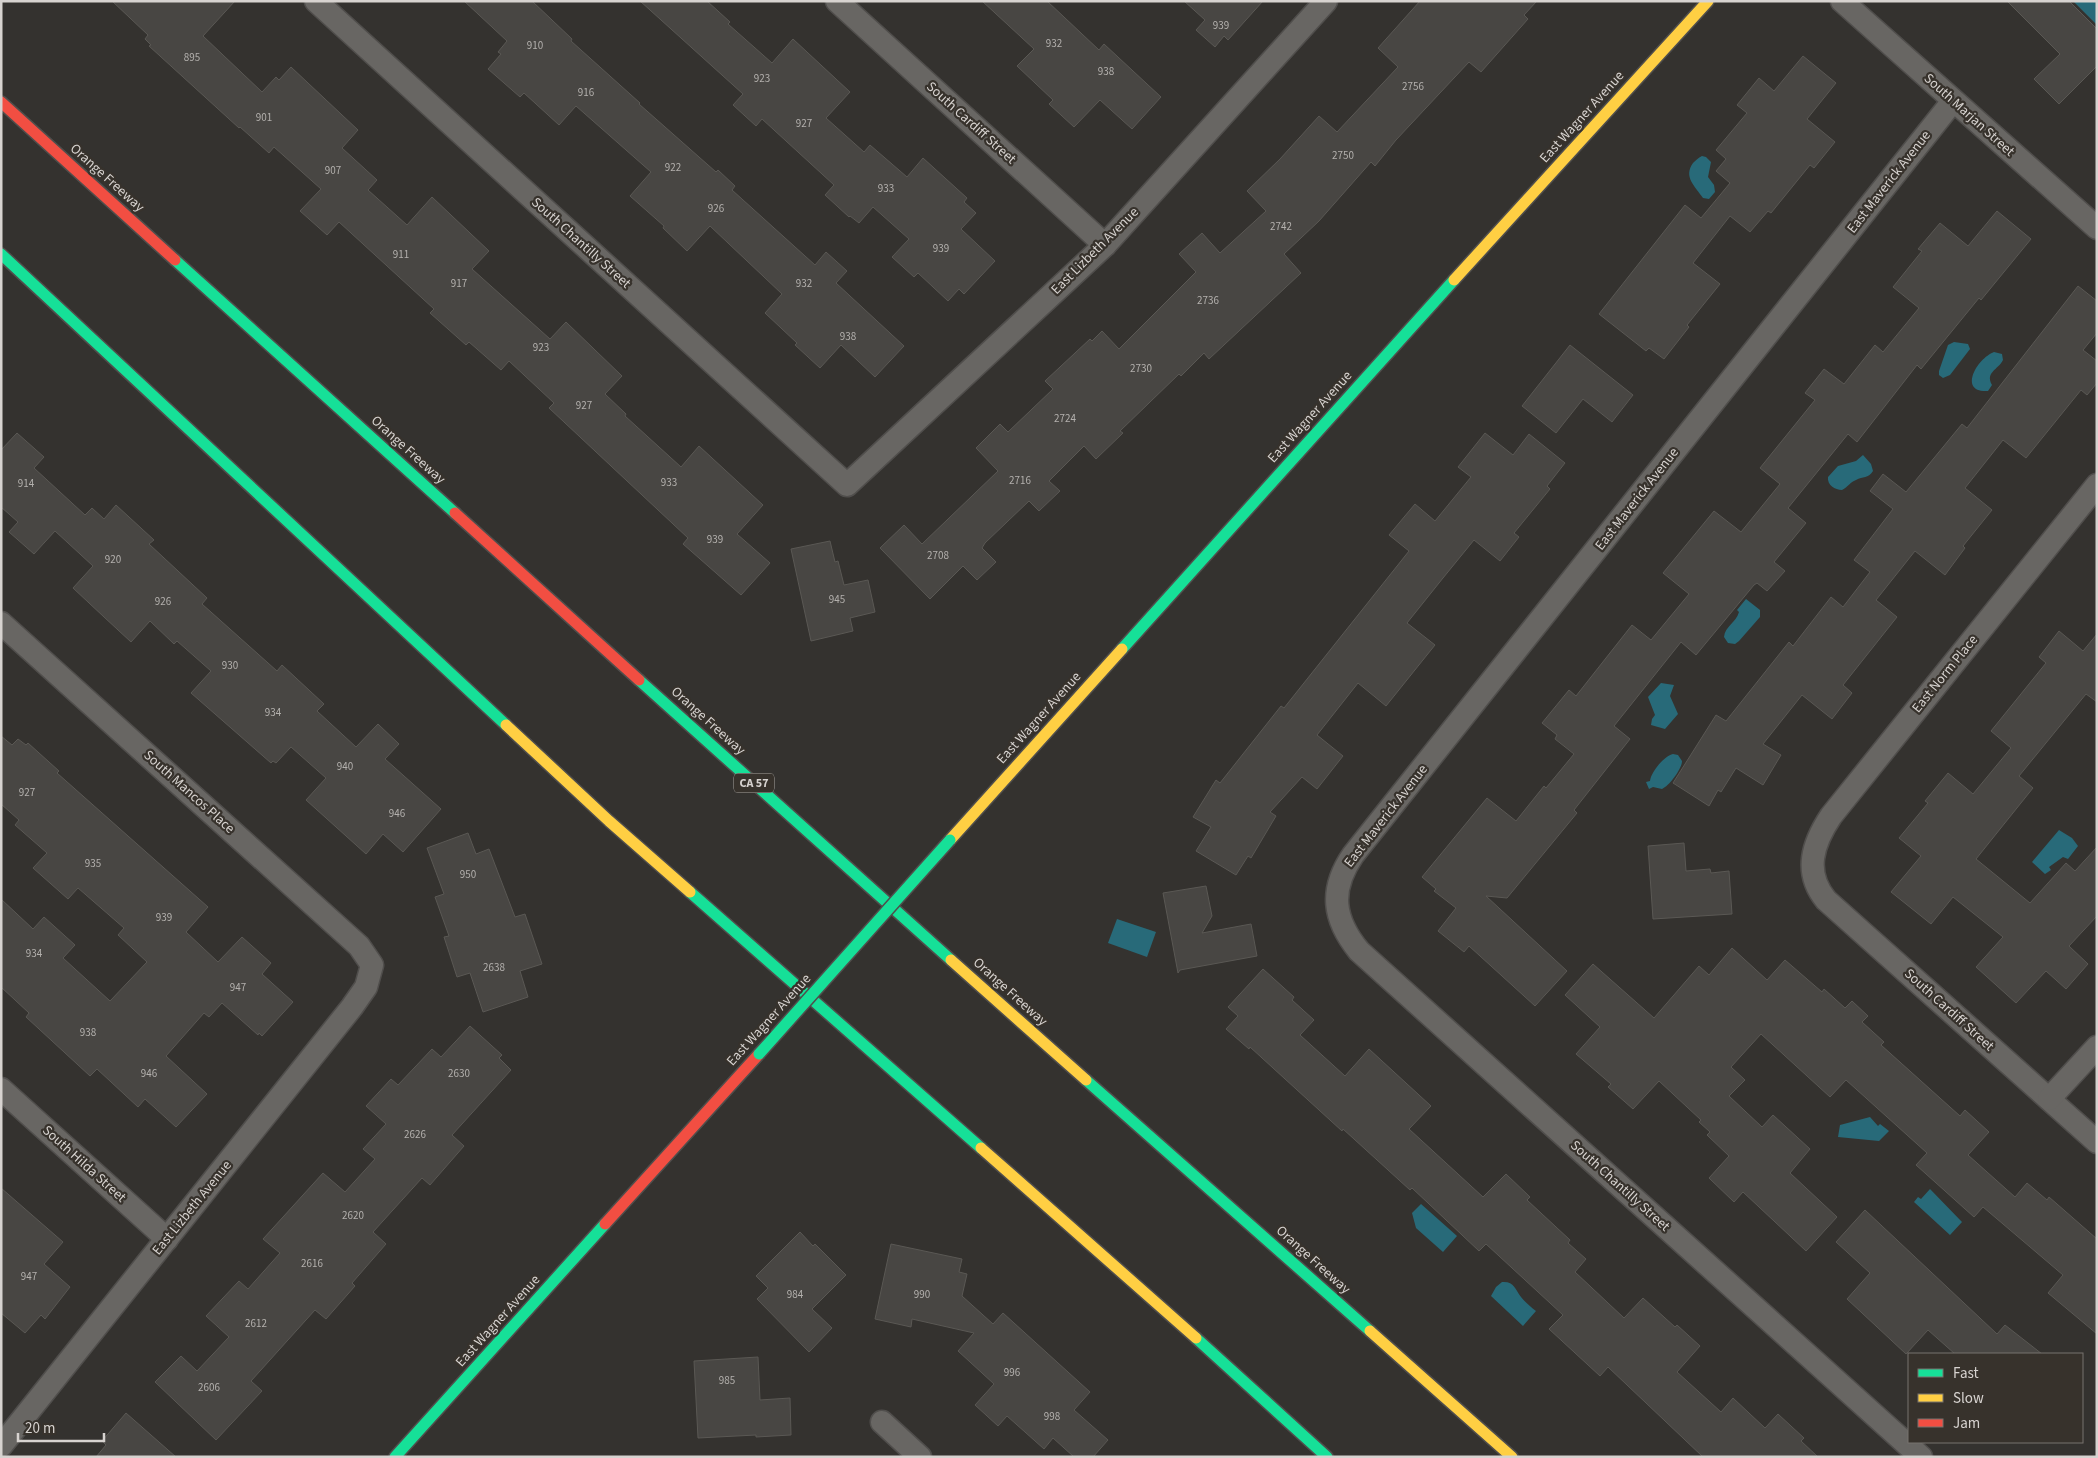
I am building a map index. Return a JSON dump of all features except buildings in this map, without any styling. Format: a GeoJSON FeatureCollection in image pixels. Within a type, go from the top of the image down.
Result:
{"type":"FeatureCollection","features":[{"type":"Feature","properties":{"kind":"main road","name":"East Wagner Avenue"},"geometry":{"type":"LineString","coordinates":[[395,1457],[1453,281],[1708,1]]}},
{"type":"Feature","properties":{"kind":"main road","name":"Orange Freeway"},"geometry":{"type":"LineString","coordinates":[[1,102],[847,868],[1512,1457]]}},
{"type":"Feature","properties":{"kind":"main road"},"geometry":{"type":"LineString","coordinates":[[1,254],[609,821],[1137,1285],[1327,1457]]}},
{"type":"Feature","properties":{"kind":"street","name":"South Chantilly Street"},"geometry":{"type":"LineString","coordinates":[[316,1],[847,485]]}},
{"type":"Feature","properties":{"kind":"street","name":"South Cardiff Street"},"geometry":{"type":"LineString","coordinates":[[837,1],[1104,245]]}},
{"type":"Feature","properties":{"kind":"street","name":"East Lizbeth Avenue"},"geometry":{"type":"LineString","coordinates":[[847,485],[1104,245],[1326,1]]}},
{"type":"Feature","properties":{"kind":"street","name":"South Marjan Street"},"geometry":{"type":"LineString","coordinates":[[1842,1],[2097,228]]}},
{"type":"Feature","properties":{"kind":"street","name":"East Maverick Avenue"},"geometry":{"type":"LineString","coordinates":[[1336,904],[1340,880],[1353,856],[1953,101]]}},
{"type":"Feature","properties":{"kind":"street","name":"East Norm Place"},"geometry":{"type":"LineString","coordinates":[[1813,871],[1816,844],[1831,816],[2097,485]]}},
{"type":"Feature","properties":{"kind":"street","name":"South Mancos Place"},"geometry":{"type":"LineString","coordinates":[[1,623],[359,946],[372,965]]}},
{"type":"Feature","properties":{"kind":"street","name":"South Cardiff Street"},"geometry":{"type":"LineString","coordinates":[[1813,871],[1815,883],[1826,900],[2097,1142]]}},
{"type":"Feature","properties":{"kind":"street","name":"South Chantilly Street"},"geometry":{"type":"LineString","coordinates":[[1336,904],[1343,928],[1359,951],[1921,1457]]}},
{"type":"Feature","properties":{"kind":"street","name":"East Lizbeth Avenue"},"geometry":{"type":"LineString","coordinates":[[1,1446],[352,1007],[366,987],[372,965]]}},
{"type":"Feature","properties":{"kind":"street"},"geometry":{"type":"LineString","coordinates":[[2050,1100],[2097,1047]]}},
{"type":"Feature","properties":{"kind":"street","name":"South Hilda Street"},"geometry":{"type":"LineString","coordinates":[[1,1089],[167,1239]]}},
{"type":"Feature","properties":{"kind":"street"},"geometry":{"type":"LineString","coordinates":[[882,1422],[920,1457]]}},
{"type":"Feature","properties":{"kind":"water"},"geometry":{"type":"Polygon","coordinates":[[[2097,1],[2097,25],[2074,2],[2097,1]]]}},
{"type":"Feature","properties":{"kind":"water"},"geometry":{"type":"Polygon","coordinates":[[[1702,156],[1711,162],[1708,177],[1714,185],[1715,192],[1709,199],[1703,198],[1691,181],[1689,173],[1693,163],[1702,156]]]}},
{"type":"Feature","properties":{"kind":"water"},"geometry":{"type":"Polygon","coordinates":[[[1954,342],[1968,344],[1970,349],[1950,375],[1943,378],[1939,375],[1939,371],[1948,345],[1954,342]]]}},
{"type":"Feature","properties":{"kind":"water"},"geometry":{"type":"Polygon","coordinates":[[[1994,352],[2002,354],[2003,360],[1991,374],[1990,381],[1992,385],[1988,391],[1979,390],[1974,387],[1973,375],[1981,361],[1994,352]]]}},
{"type":"Feature","properties":{"kind":"water"},"geometry":{"type":"Polygon","coordinates":[[[1863,455],[1871,464],[1873,471],[1871,474],[1854,481],[1842,490],[1830,485],[1828,477],[1838,466],[1856,461],[1863,455]]]}},
{"type":"Feature","properties":{"kind":"water"},"geometry":{"type":"Polygon","coordinates":[[[1746,599],[1760,610],[1760,617],[1739,641],[1735,644],[1728,643],[1724,637],[1725,633],[1738,616],[1739,612],[1737,610],[1746,599]]]}},
{"type":"Feature","properties":{"kind":"water"},"geometry":{"type":"Polygon","coordinates":[[[1661,683],[1674,685],[1670,696],[1678,714],[1665,729],[1651,725],[1655,715],[1648,697],[1661,683]]]}},
{"type":"Feature","properties":{"kind":"water"},"geometry":{"type":"Polygon","coordinates":[[[1673,754],[1678,755],[1682,761],[1675,777],[1662,789],[1653,787],[1649,789],[1646,782],[1650,781],[1655,769],[1662,761],[1673,754]]]}},
{"type":"Feature","properties":{"kind":"water"},"geometry":{"type":"Polygon","coordinates":[[[2059,830],[2072,838],[2078,846],[2068,859],[2063,857],[2049,867],[2051,870],[2045,874],[2032,862],[2059,830]]]}},
{"type":"Feature","properties":{"kind":"water"},"geometry":{"type":"Polygon","coordinates":[[[1117,919],[1156,932],[1147,957],[1108,943],[1117,919]]]}},
{"type":"Feature","properties":{"kind":"water"},"geometry":{"type":"Polygon","coordinates":[[[1870,1117],[1878,1126],[1880,1124],[1889,1131],[1879,1141],[1838,1137],[1840,1125],[1870,1117]]]}},
{"type":"Feature","properties":{"kind":"water"},"geometry":{"type":"Polygon","coordinates":[[[1930,1189],[1962,1222],[1950,1235],[1914,1202],[1918,1197],[1921,1199],[1930,1189]]]}},
{"type":"Feature","properties":{"kind":"water"},"geometry":{"type":"Polygon","coordinates":[[[1421,1204],[1457,1236],[1443,1252],[1416,1228],[1412,1213],[1421,1204]]]}},
{"type":"Feature","properties":{"kind":"water"},"geometry":{"type":"Polygon","coordinates":[[[1502,1282],[1512,1284],[1523,1299],[1536,1311],[1523,1326],[1491,1296],[1496,1287],[1502,1282]]]}},
{"type":"Feature","properties":{"kind":"traffic: fast"},"geometry":{"type":"LineString","coordinates":[[1,254],[506,725]]}},
{"type":"Feature","properties":{"kind":"traffic: fast"},"geometry":{"type":"LineString","coordinates":[[175,260],[455,513]]}},
{"type":"Feature","properties":{"kind":"traffic: fast"},"geometry":{"type":"LineString","coordinates":[[1122,649],[1454,280]]}},
{"type":"Feature","properties":{"kind":"traffic: fast"},"geometry":{"type":"LineString","coordinates":[[639,680],[951,960]]}},
{"type":"Feature","properties":{"kind":"traffic: fast"},"geometry":{"type":"LineString","coordinates":[[759,1054],[950,840]]}},
{"type":"Feature","properties":{"kind":"traffic: fast"},"geometry":{"type":"LineString","coordinates":[[690,892],[981,1148]]}},
{"type":"Feature","properties":{"kind":"traffic: fast"},"geometry":{"type":"LineString","coordinates":[[1086,1080],[1370,1331]]}},
{"type":"Feature","properties":{"kind":"traffic: fast"},"geometry":{"type":"LineString","coordinates":[[395,1457],[605,1224]]}},
{"type":"Feature","properties":{"kind":"traffic: fast"},"geometry":{"type":"LineString","coordinates":[[1196,1338],[1327,1457]]}},
{"type":"Feature","properties":{"kind":"traffic: slow"},"geometry":{"type":"LineString","coordinates":[[1454,280],[1708,1]]}},
{"type":"Feature","properties":{"kind":"traffic: slow"},"geometry":{"type":"LineString","coordinates":[[950,840],[1122,649]]}},
{"type":"Feature","properties":{"kind":"traffic: slow"},"geometry":{"type":"LineString","coordinates":[[506,725],[609,821],[690,892]]}},
{"type":"Feature","properties":{"kind":"traffic: slow"},"geometry":{"type":"LineString","coordinates":[[951,960],[1086,1080]]}},
{"type":"Feature","properties":{"kind":"traffic: slow"},"geometry":{"type":"LineString","coordinates":[[981,1148],[1196,1338]]}},
{"type":"Feature","properties":{"kind":"traffic: slow"},"geometry":{"type":"LineString","coordinates":[[1370,1331],[1512,1457]]}},
{"type":"Feature","properties":{"kind":"traffic: jam"},"geometry":{"type":"LineString","coordinates":[[1,102],[175,260]]}},
{"type":"Feature","properties":{"kind":"traffic: jam"},"geometry":{"type":"LineString","coordinates":[[455,513],[639,680]]}},
{"type":"Feature","properties":{"kind":"traffic: jam"},"geometry":{"type":"LineString","coordinates":[[605,1224],[759,1054]]}}]}
